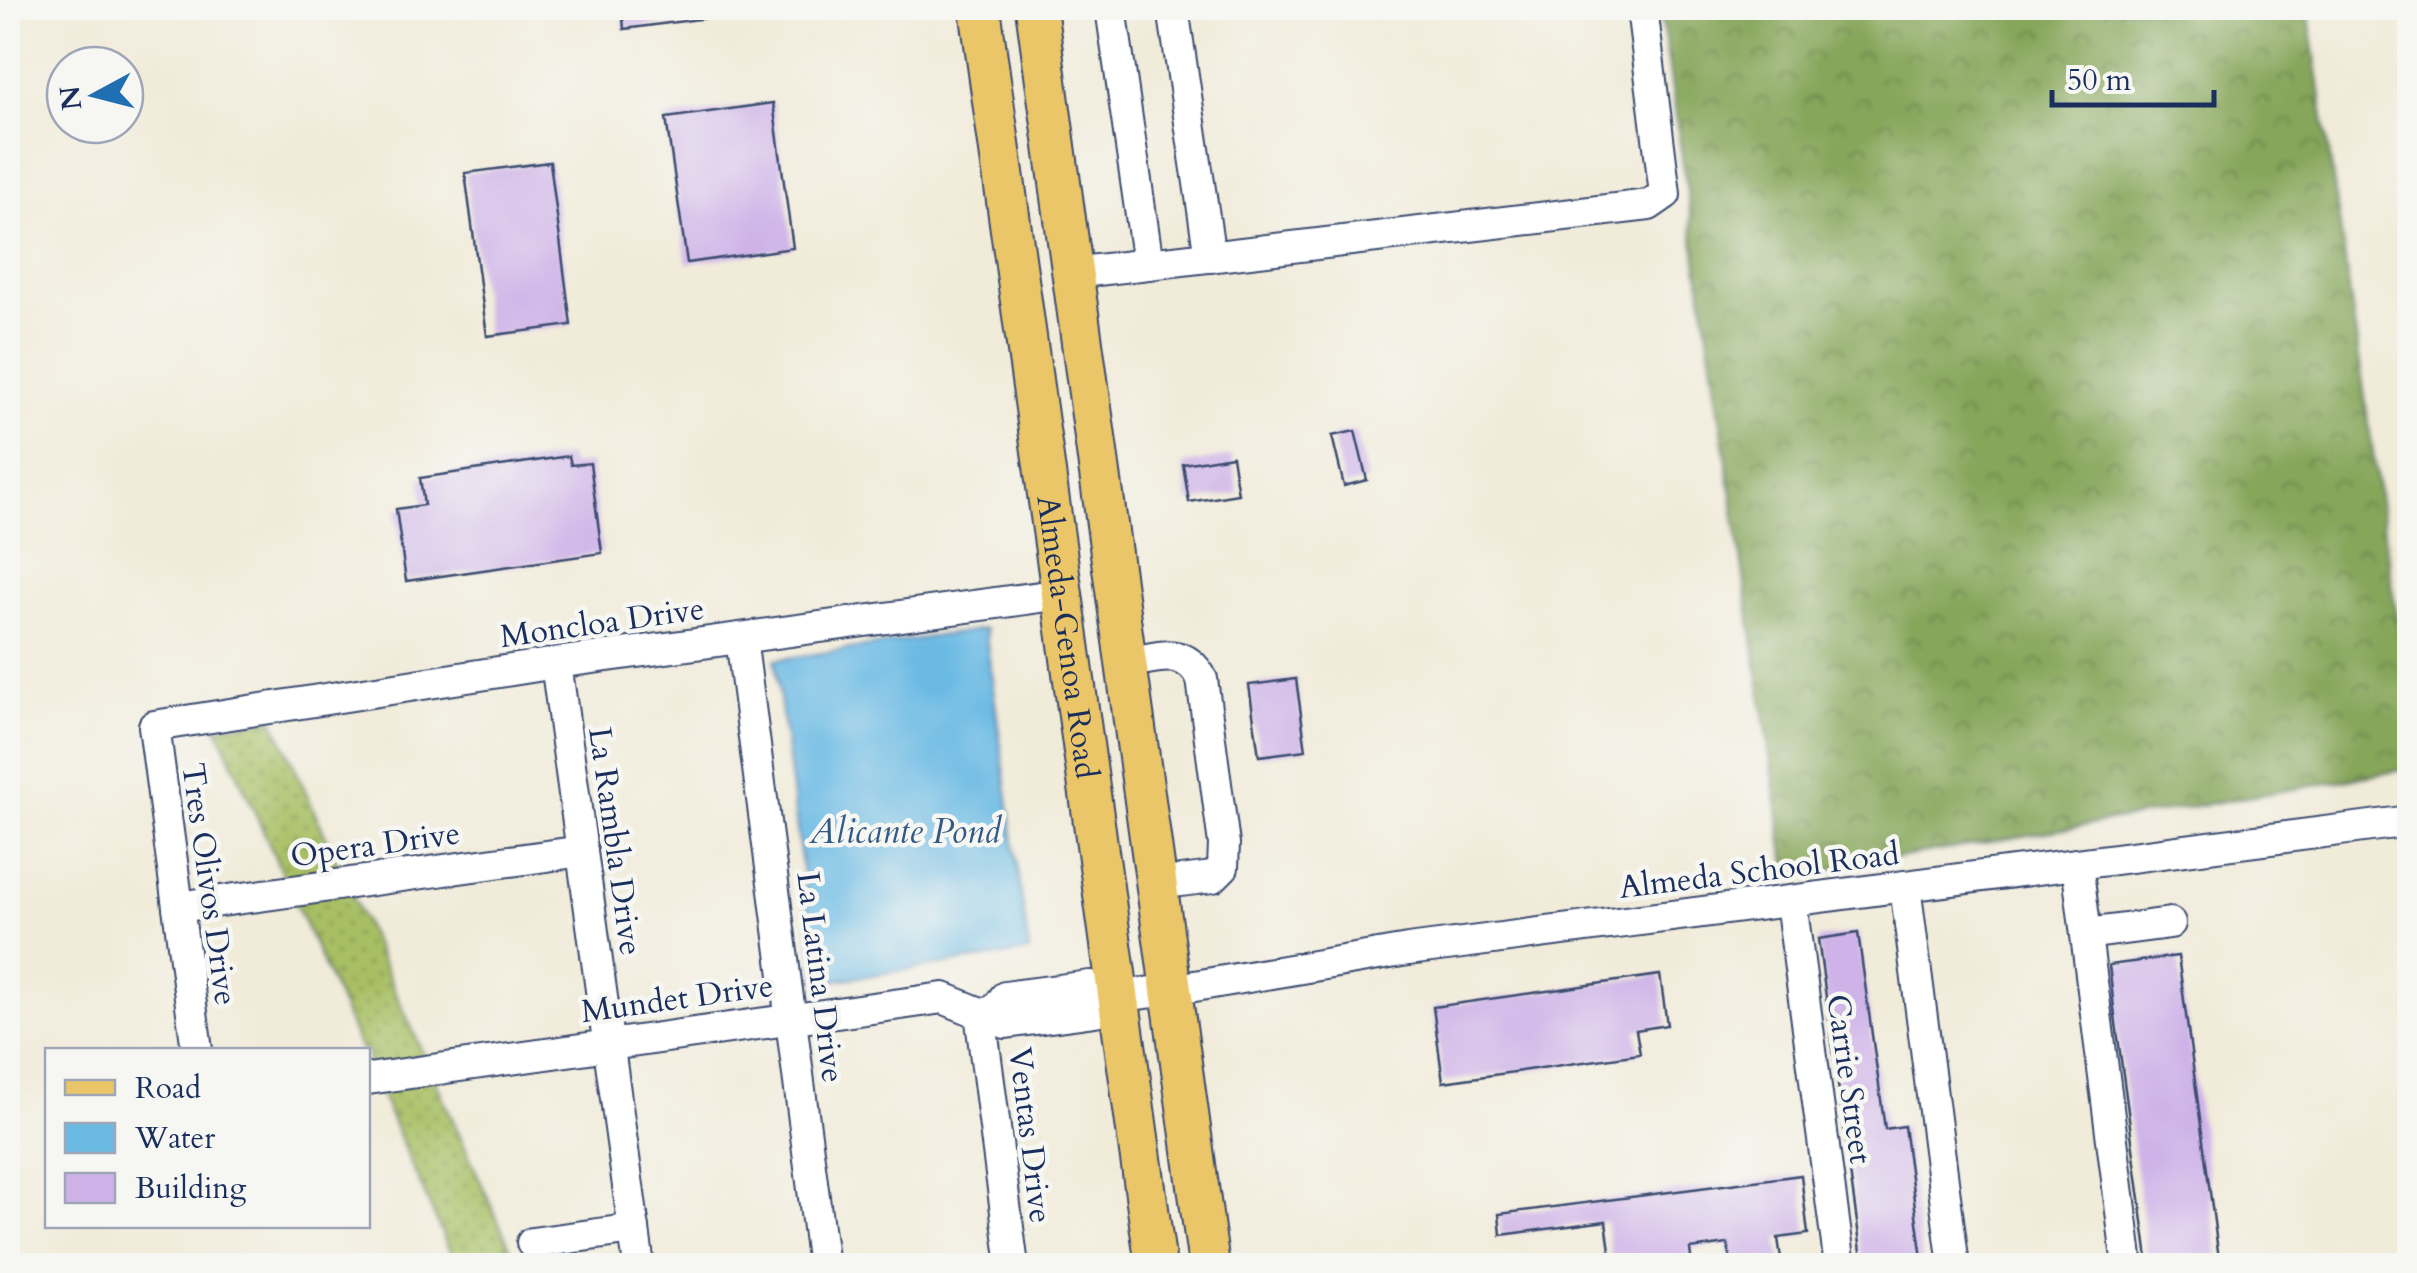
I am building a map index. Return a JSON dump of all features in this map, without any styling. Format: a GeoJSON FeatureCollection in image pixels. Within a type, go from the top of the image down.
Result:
{"type":"FeatureCollection","features":[{"type":"Feature","properties":{"kind":"main road","name":"Almeda-Genoa Road"},"geometry":{"type":"LineString","coordinates":[[980,8],[1062,594],[1109,997],[1154,1248]]}},
{"type":"Feature","properties":{"kind":"main road","name":"Almeda-Genoa Road"},"geometry":{"type":"LineString","coordinates":[[1036,8],[1209,1266]]}},
{"type":"Feature","properties":{"kind":"main road"},"geometry":{"type":"LineString","coordinates":[[1034,392],[1086,383]]}},
{"type":"Feature","properties":{"kind":"main road"},"geometry":{"type":"LineString","coordinates":[[1154,1248],[1204,1224]]}},
{"type":"Feature","properties":{"kind":"street"},"geometry":{"type":"LineString","coordinates":[[1111,8],[1148,264]]}},
{"type":"Feature","properties":{"kind":"street"},"geometry":{"type":"LineString","coordinates":[[1174,8],[1210,257]]}},
{"type":"Feature","properties":{"kind":"street"},"geometry":{"type":"LineString","coordinates":[[1072,273],[1649,205],[1666,194],[1642,8]]}},
{"type":"Feature","properties":{"kind":"street","name":"Moncloa Drive"},"geometry":{"type":"LineString","coordinates":[[154,726],[556,664],[1062,594]]}},
{"type":"Feature","properties":{"kind":"street","name":"La Latina Drive"},"geometry":{"type":"LineString","coordinates":[[741,638],[823,1266]]}},
{"type":"Feature","properties":{"kind":"street"},"geometry":{"type":"LineString","coordinates":[[1126,663],[1173,655],[1195,666],[1202,679],[1224,844],[1223,867],[1213,877],[1156,884]]}},
{"type":"Feature","properties":{"kind":"street","name":"La Rambla Drive"},"geometry":{"type":"LineString","coordinates":[[556,664],[639,1266]]}},
{"type":"Feature","properties":{"kind":"street","name":"Tres Olivos Drive"},"geometry":{"type":"LineString","coordinates":[[154,726],[197,1048]]}},
{"type":"Feature","properties":{"kind":"street","name":"Almeda School Road"},"geometry":{"type":"LineString","coordinates":[[1109,997],[1408,950],[2410,821]]}},
{"type":"Feature","properties":{"kind":"street","name":"Opera Drive"},"geometry":{"type":"LineString","coordinates":[[178,907],[582,851]]}},
{"type":"Feature","properties":{"kind":"street"},"geometry":{"type":"LineString","coordinates":[[2077,864],[2128,1266]]}},
{"type":"Feature","properties":{"kind":"street"},"geometry":{"type":"LineString","coordinates":[[1905,886],[1954,1266]]}},
{"type":"Feature","properties":{"kind":"street","name":"Carrie Street"},"geometry":{"type":"LineString","coordinates":[[1791,902],[1840,1266]]}},
{"type":"Feature","properties":{"kind":"street"},"geometry":{"type":"LineString","coordinates":[[2086,934],[2170,923]]}},
{"type":"Feature","properties":{"kind":"street"},"geometry":{"type":"LineString","coordinates":[[987,1012],[1005,997],[1051,1004],[1090,986],[1109,997]]}},
{"type":"Feature","properties":{"kind":"street","name":"Mundet Drive"},"geometry":{"type":"LineString","coordinates":[[370,1079],[944,998],[987,1012]]}},
{"type":"Feature","properties":{"kind":"street","name":"Ventas Drive"},"geometry":{"type":"LineString","coordinates":[[987,1012],[1013,1266]]}},
{"type":"Feature","properties":{"kind":"street"},"geometry":{"type":"LineString","coordinates":[[532,1242],[634,1229]]}},
{"type":"Feature","properties":{"kind":"green space"},"geometry":{"type":"Polygon","coordinates":[[[1660,8],[2308,8],[2409,700],[2409,769],[1788,877],[1660,8]]]}},
{"type":"Feature","properties":{"kind":"green space"},"geometry":{"type":"Polygon","coordinates":[[[273,719],[518,1265],[456,1265],[370,1071],[370,1048],[360,1048],[217,727],[273,719]]]}},
{"type":"Feature","properties":{"kind":"water","name":"Alicante Pond"},"geometry":{"type":"Polygon","coordinates":[[[985,629],[1029,952],[817,983],[775,660],[985,629]]]}},
{"type":"Feature","properties":{"kind":"building"},"geometry":{"type":"Polygon","coordinates":[[[622,8],[706,8],[707,18],[624,29],[622,8]]]}},
{"type":"Feature","properties":{"kind":"building"},"geometry":{"type":"Polygon","coordinates":[[[773,103],[793,248],[687,263],[666,118],[773,103]]]}},
{"type":"Feature","properties":{"kind":"building"},"geometry":{"type":"Polygon","coordinates":[[[550,162],[571,325],[487,336],[465,173],[550,162]]]}},
{"type":"Feature","properties":{"kind":"building"},"geometry":{"type":"Polygon","coordinates":[[[1355,431],[1367,480],[1344,486],[1332,436],[1355,431]]]}},
{"type":"Feature","properties":{"kind":"building"},"geometry":{"type":"Polygon","coordinates":[[[569,456],[571,465],[590,463],[602,553],[406,581],[396,509],[424,505],[420,478],[569,456]]]}},
{"type":"Feature","properties":{"kind":"building"},"geometry":{"type":"Polygon","coordinates":[[[1232,456],[1238,494],[1189,502],[1183,464],[1232,456]]]}},
{"type":"Feature","properties":{"kind":"building"},"geometry":{"type":"Polygon","coordinates":[[[1296,679],[1306,750],[1259,756],[1249,685],[1296,679]]]}},
{"type":"Feature","properties":{"kind":"building"},"geometry":{"type":"Polygon","coordinates":[[[1858,933],[1885,1129],[1904,1126],[1923,1266],[1863,1266],[1818,939],[1858,933]]]}},
{"type":"Feature","properties":{"kind":"building"},"geometry":{"type":"Polygon","coordinates":[[[2178,956],[2220,1266],[2149,1266],[2114,1008],[2109,965],[2178,956]]]}},
{"type":"Feature","properties":{"kind":"building"},"geometry":{"type":"Polygon","coordinates":[[[1660,975],[1667,1025],[1636,1030],[1640,1054],[1443,1082],[1433,1007],[1660,975]]]}},
{"type":"Feature","properties":{"kind":"building"},"geometry":{"type":"Polygon","coordinates":[[[1801,1175],[1808,1234],[1778,1238],[1782,1266],[1731,1266],[1728,1244],[1690,1249],[1692,1266],[1612,1266],[1606,1221],[1501,1235],[1499,1214],[1801,1175]]]}}]}
